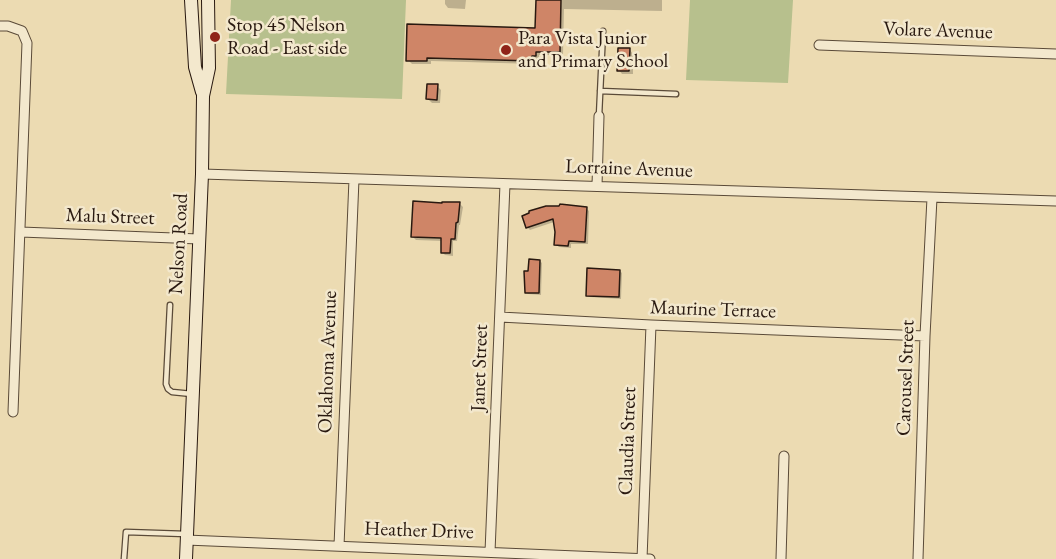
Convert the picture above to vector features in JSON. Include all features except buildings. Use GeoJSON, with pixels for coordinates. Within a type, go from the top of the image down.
{"type":"FeatureCollection","features":[{"type":"Feature","properties":{"kind":"main road","name":"Nelson Road"},"geometry":{"type":"LineString","coordinates":[[191,0],[195,67],[203,96]]}},
{"type":"Feature","properties":{"kind":"main road","name":"Nelson Road"},"geometry":{"type":"LineString","coordinates":[[186,559],[202,174],[203,96],[209,68],[208,0]]}},
{"type":"Feature","properties":{"kind":"street"},"geometry":{"type":"LineString","coordinates":[[0,26],[22,31],[27,43],[14,412]]}},
{"type":"Feature","properties":{"kind":"street","name":"Volare Avenue"},"geometry":{"type":"LineString","coordinates":[[819,45],[1056,54]]}},
{"type":"Feature","properties":{"kind":"street"},"geometry":{"type":"LineString","coordinates":[[597,186],[599,116]]}},
{"type":"Feature","properties":{"kind":"street","name":"Lorraine Avenue"},"geometry":{"type":"LineString","coordinates":[[202,174],[1056,201]]}},
{"type":"Feature","properties":{"kind":"street","name":"Oklahoma Avenue"},"geometry":{"type":"LineString","coordinates":[[339,546],[354,179]]}},
{"type":"Feature","properties":{"kind":"street","name":"Janet Street"},"geometry":{"type":"LineString","coordinates":[[490,552],[505,184]]}},
{"type":"Feature","properties":{"kind":"street","name":"Carousel Street"},"geometry":{"type":"LineString","coordinates":[[918,559],[932,198]]}},
{"type":"Feature","properties":{"kind":"street","name":"Malu Street"},"geometry":{"type":"LineString","coordinates":[[21,232],[199,239]]}},
{"type":"Feature","properties":{"kind":"street","name":"Maurine Terrace"},"geometry":{"type":"LineString","coordinates":[[500,317],[925,336]]}},
{"type":"Feature","properties":{"kind":"street","name":"Claudia Street"},"geometry":{"type":"LineString","coordinates":[[642,559],[651,325]]}},
{"type":"Feature","properties":{"kind":"street"},"geometry":{"type":"LineString","coordinates":[[781,559],[784,456]]}},
{"type":"Feature","properties":{"kind":"street","name":"Heather Drive"},"geometry":{"type":"LineString","coordinates":[[186,537],[581,558],[650,559]]}},
{"type":"Feature","properties":{"kind":"lane"},"geometry":{"type":"LineString","coordinates":[[599,116],[603,31]]}},
{"type":"Feature","properties":{"kind":"lane"},"geometry":{"type":"LineString","coordinates":[[600,91],[676,94]]}},
{"type":"Feature","properties":{"kind":"lane","name":"Nelson Road"},"geometry":{"type":"LineString","coordinates":[[170,305],[166,384],[172,392],[192,394]]}},
{"type":"Feature","properties":{"kind":"lane"},"geometry":{"type":"LineString","coordinates":[[124,559],[126,532],[186,537]]}},
{"type":"Feature","properties":{"kind":"green space"},"geometry":{"type":"Polygon","coordinates":[[[231,0],[406,0],[402,99],[226,94],[231,0]]]}},
{"type":"Feature","properties":{"kind":"green space"},"geometry":{"type":"Polygon","coordinates":[[[690,0],[793,0],[788,83],[686,80],[690,0]]]}},
{"type":"Feature","properties":{"kind":"place","name":"Stop 45 Nelson Road - East side"},"geometry":{"type":"Point","coordinates":[215,37]}},
{"type":"Feature","properties":{"kind":"place","name":"Para Vista Junior and Primary School"},"geometry":{"type":"Point","coordinates":[506,50]}}]}
